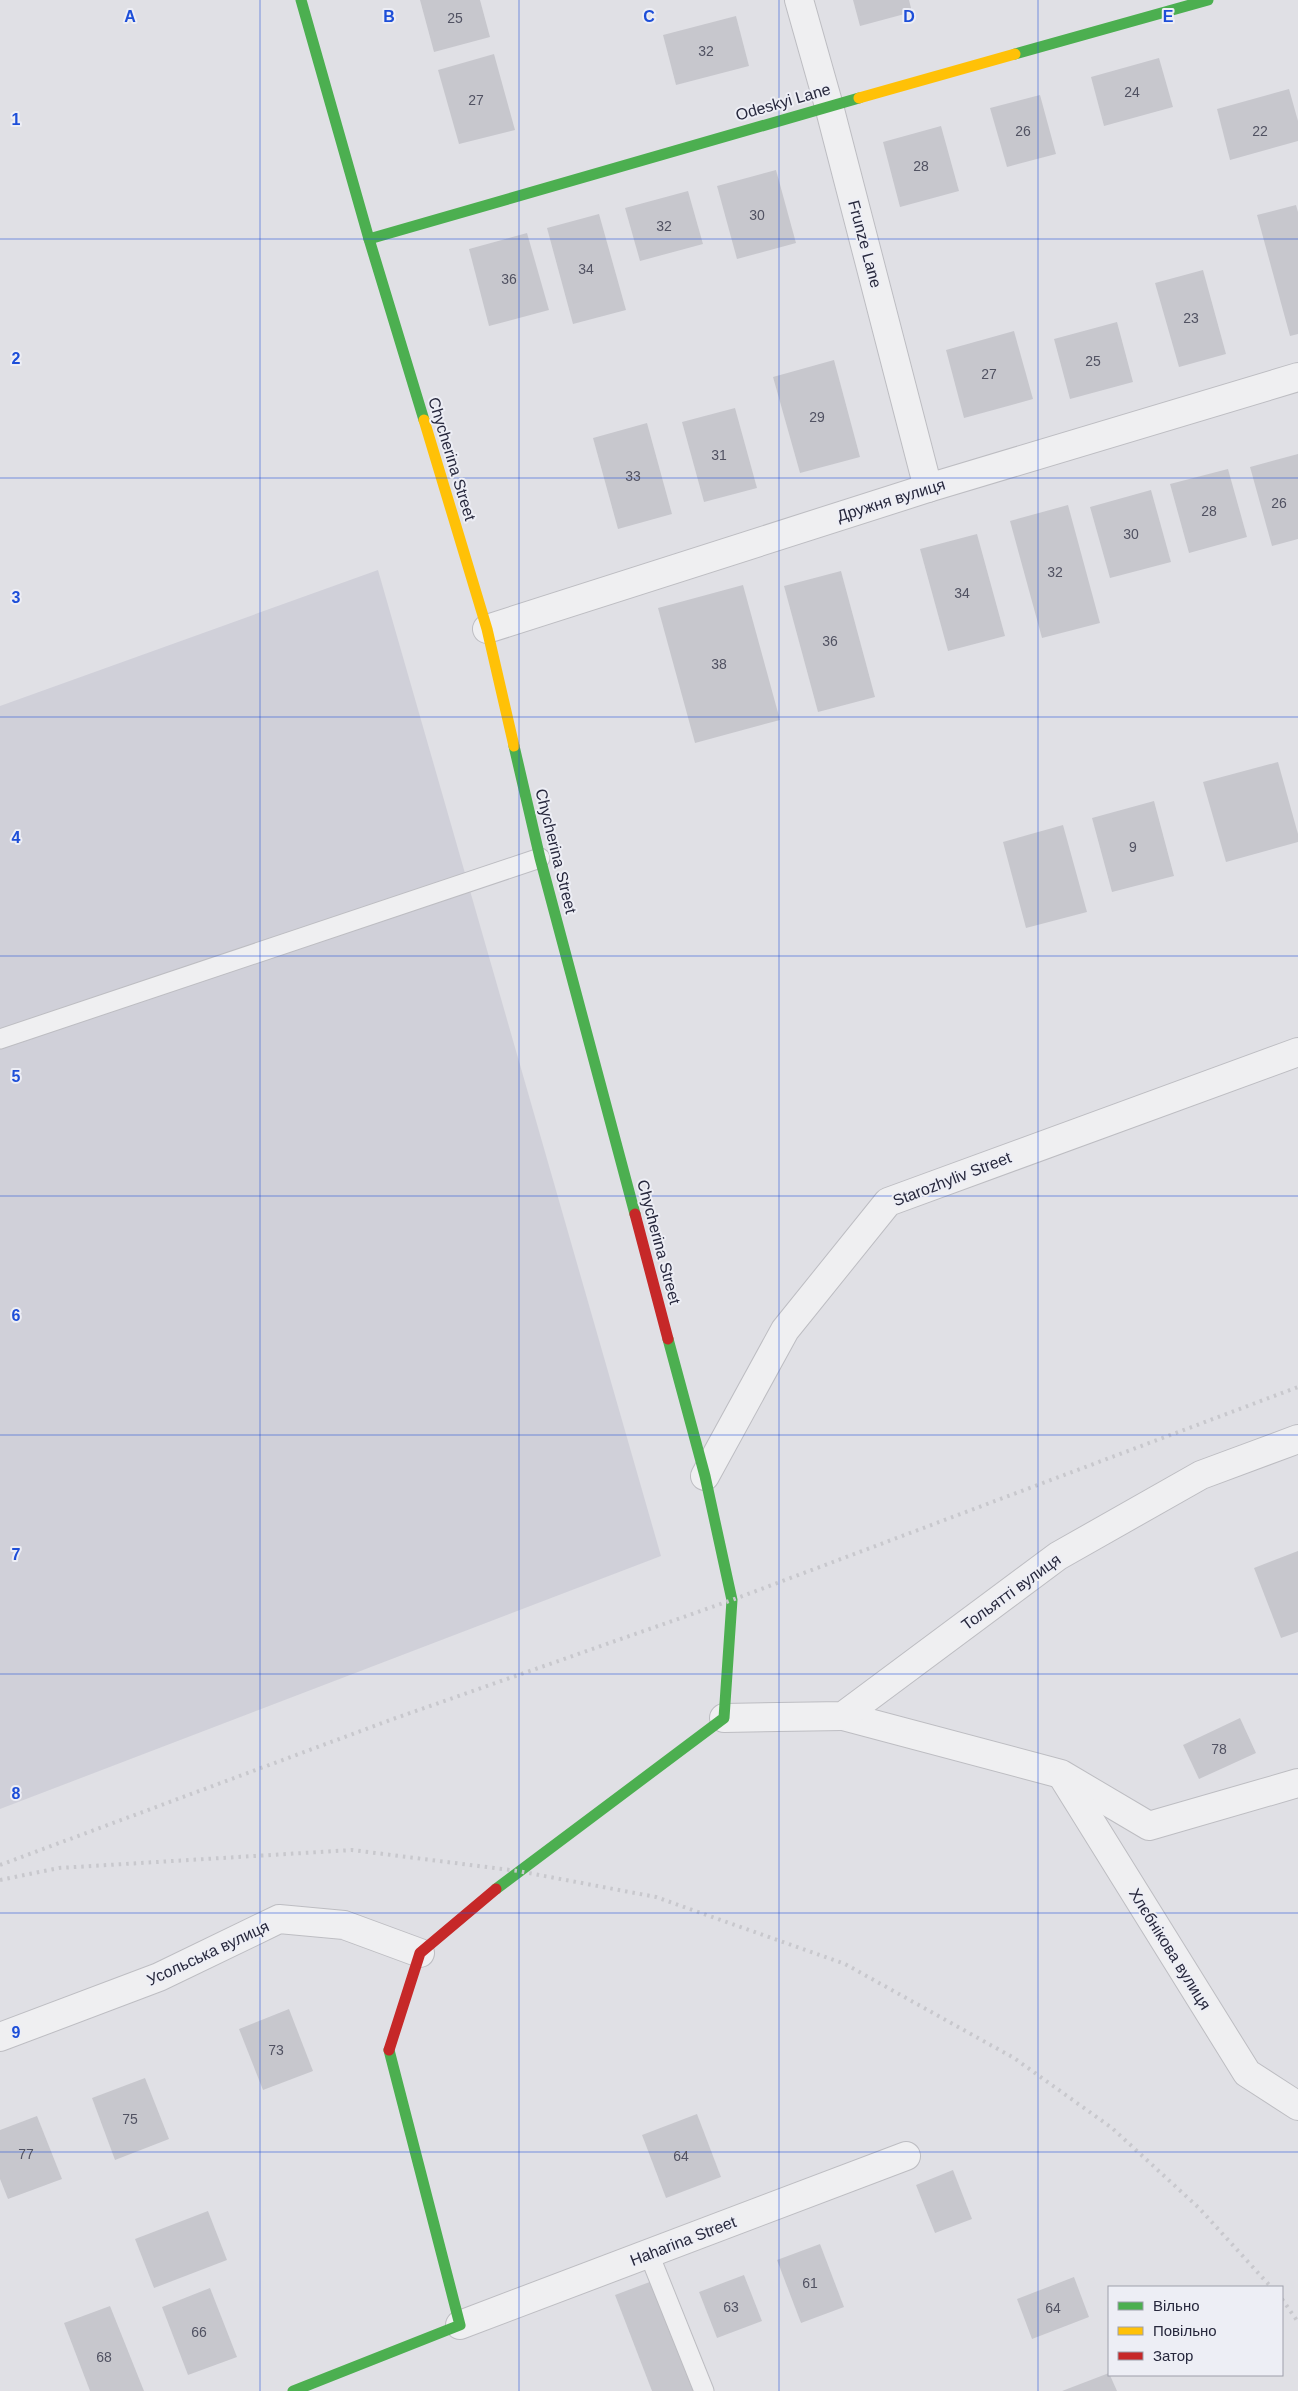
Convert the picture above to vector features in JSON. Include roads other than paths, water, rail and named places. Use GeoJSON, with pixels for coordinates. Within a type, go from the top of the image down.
{"type":"FeatureCollection","features":[{"type":"Feature","properties":{"kind":"main road","name":"Chycherina Street"},"geometry":{"type":"LineString","coordinates":[[301,0],[369,240],[487,629],[540,858],[705,1476],[732,1600],[724,1718]]}},
{"type":"Feature","properties":{"kind":"main road","name":"Odeskyi Lane"},"geometry":{"type":"LineString","coordinates":[[369,240],[1175,4],[1208,0]]}},
{"type":"Feature","properties":{"kind":"main road"},"geometry":{"type":"LineString","coordinates":[[293,2391],[460,2326],[389,2050],[420,1953],[518,1871],[724,1718]]}},
{"type":"Feature","properties":{"kind":"street","name":"Frunze Lane"},"geometry":{"type":"LineString","coordinates":[[798,0],[829,106],[928,488]]}},
{"type":"Feature","properties":{"kind":"street","name":"Дружня вулиця"},"geometry":{"type":"LineString","coordinates":[[487,629],[928,488],[1298,377]]}},
{"type":"Feature","properties":{"kind":"street","name":"Starozhyliv Street"},"geometry":{"type":"LineString","coordinates":[[705,1476],[785,1330],[888,1202],[1298,1052]]}},
{"type":"Feature","properties":{"kind":"street","name":"Тольятті вулиця"},"geometry":{"type":"LineString","coordinates":[[843,1716],[1058,1556],[1201,1475],[1298,1439]]}},
{"type":"Feature","properties":{"kind":"street"},"geometry":{"type":"LineString","coordinates":[[724,1718],[843,1716],[1061,1774],[1149,1826],[1298,1783]]}},
{"type":"Feature","properties":{"kind":"street","name":"Хлєбнікова вулиця"},"geometry":{"type":"LineString","coordinates":[[1061,1774],[1247,2072],[1298,2106]]}},
{"type":"Feature","properties":{"kind":"street","name":"Усольська вулиця"},"geometry":{"type":"LineString","coordinates":[[0,2037],[158,1977],[279,1920],[344,1925],[420,1953]]}},
{"type":"Feature","properties":{"kind":"street","name":"Haharina Street"},"geometry":{"type":"LineString","coordinates":[[460,2326],[906,2156]]}},
{"type":"Feature","properties":{"kind":"lane"},"geometry":{"type":"LineString","coordinates":[[0,1039],[540,858]]}},
{"type":"Feature","properties":{"kind":"lane"},"geometry":{"type":"LineString","coordinates":[[649,2254],[704,2391]]}},
{"type":"Feature","properties":{"kind":"railway"},"geometry":{"type":"LineString","coordinates":[[0,1865],[393,1719],[732,1600],[1298,1387]]}},
{"type":"Feature","properties":{"kind":"railway"},"geometry":{"type":"LineString","coordinates":[[0,1880],[59,1868],[352,1850],[518,1871],[656,1897],[845,1964],[1014,2058],[1112,2128],[1199,2208],[1270,2286]]}},
{"type":"Feature","properties":{"kind":"railway"},"geometry":{"type":"LineString","coordinates":[[1283,2300],[1298,2322]]}}]}
